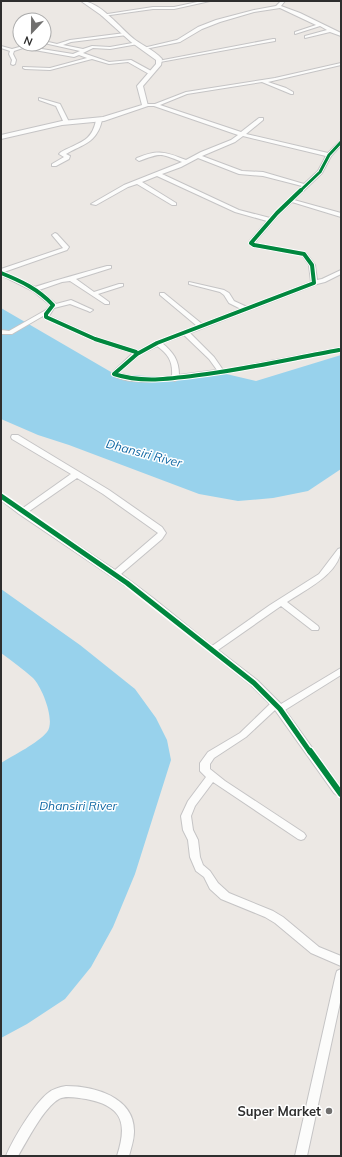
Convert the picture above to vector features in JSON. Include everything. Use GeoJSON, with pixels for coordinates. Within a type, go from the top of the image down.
{"type":"FeatureCollection","features":[{"type":"Feature","properties":{"kind":"street"},"geometry":{"type":"LineString","coordinates":[[84,1],[160,61]]}},
{"type":"Feature","properties":{"kind":"street"},"geometry":{"type":"LineString","coordinates":[[103,15],[153,8],[174,8],[208,1]]}},
{"type":"Feature","properties":{"kind":"street"},"geometry":{"type":"LineString","coordinates":[[280,7],[278,5],[283,1]]}},
{"type":"Feature","properties":{"kind":"street"},"geometry":{"type":"LineString","coordinates":[[145,48],[182,40],[200,28],[218,21],[254,11],[280,7],[341,35]]}},
{"type":"Feature","properties":{"kind":"street"},"geometry":{"type":"LineString","coordinates":[[297,33],[320,25]]}},
{"type":"Feature","properties":{"kind":"street"},"geometry":{"type":"LineString","coordinates":[[307,37],[331,30]]}},
{"type":"Feature","properties":{"kind":"street"},"geometry":{"type":"LineString","coordinates":[[58,45],[70,41],[125,34]]}},
{"type":"Feature","properties":{"kind":"street"},"geometry":{"type":"LineString","coordinates":[[145,105],[140,86],[160,61],[273,40]]}},
{"type":"Feature","properties":{"kind":"street"},"geometry":{"type":"LineString","coordinates":[[52,52],[71,55],[82,53],[92,48],[110,48],[136,43]]}},
{"type":"Feature","properties":{"kind":"street"},"geometry":{"type":"LineString","coordinates":[[52,44],[82,53],[92,58],[112,63],[129,60],[151,73]]}},
{"type":"Feature","properties":{"kind":"street"},"geometry":{"type":"LineString","coordinates":[[1,47],[12,50],[11,54],[14,60],[13,64]]}},
{"type":"Feature","properties":{"kind":"street"},"geometry":{"type":"LineString","coordinates":[[25,68],[50,68],[92,58]]}},
{"type":"Feature","properties":{"kind":"street"},"geometry":{"type":"LineString","coordinates":[[154,105],[186,93],[262,81],[341,64]]}},
{"type":"Feature","properties":{"kind":"street"},"geometry":{"type":"LineString","coordinates":[[262,81],[291,93]]}},
{"type":"Feature","properties":{"kind":"street"},"geometry":{"type":"LineString","coordinates":[[41,99],[58,105],[66,122]]}},
{"type":"Feature","properties":{"kind":"street"},"geometry":{"type":"LineString","coordinates":[[1,137],[66,122],[99,120],[143,107],[145,105],[154,105],[241,134],[329,155]]}},
{"type":"Feature","properties":{"kind":"street"},"geometry":{"type":"LineString","coordinates":[[94,204],[138,182],[233,141],[261,119]]}},
{"type":"Feature","properties":{"kind":"street"},"geometry":{"type":"LineString","coordinates":[[54,165],[67,158],[67,156],[62,154],[63,153],[94,136],[98,130],[99,120]]}},
{"type":"Feature","properties":{"kind":"street"},"geometry":{"type":"LineString","coordinates":[[315,282],[312,265],[304,254],[252,244],[252,241],[270,220],[320,172],[329,155],[341,142]]}},
{"type":"Feature","properties":{"kind":"street"},"geometry":{"type":"LineString","coordinates":[[139,159],[154,152],[159,152],[186,162]]}},
{"type":"Feature","properties":{"kind":"street"},"geometry":{"type":"LineString","coordinates":[[197,156],[241,173],[262,174],[306,186]]}},
{"type":"Feature","properties":{"kind":"street"},"geometry":{"type":"LineString","coordinates":[[157,174],[237,211],[270,220]]}},
{"type":"Feature","properties":{"kind":"street"},"geometry":{"type":"LineString","coordinates":[[138,182],[174,204]]}},
{"type":"Feature","properties":{"kind":"street"},"geometry":{"type":"LineString","coordinates":[[290,200],[341,215]]}},
{"type":"Feature","properties":{"kind":"street"},"geometry":{"type":"LineString","coordinates":[[1,272],[65,249],[66,248],[55,235]]}},
{"type":"Feature","properties":{"kind":"street"},"geometry":{"type":"LineString","coordinates":[[35,289],[110,267]]}},
{"type":"Feature","properties":{"kind":"street"},"geometry":{"type":"LineString","coordinates":[[1,272],[35,289],[50,302],[50,309],[46,317],[95,339],[134,351],[137,354]]}},
{"type":"Feature","properties":{"kind":"street"},"geometry":{"type":"LineString","coordinates":[[339,350],[221,372],[175,378],[134,379],[115,376],[117,371],[137,354],[157,343],[315,282],[323,281],[341,272]]}},
{"type":"Feature","properties":{"kind":"street"},"geometry":{"type":"LineString","coordinates":[[71,279],[108,303]]}},
{"type":"Feature","properties":{"kind":"street"},"geometry":{"type":"LineString","coordinates":[[191,283],[222,290],[227,294],[231,302],[248,308]]}},
{"type":"Feature","properties":{"kind":"street"},"geometry":{"type":"LineString","coordinates":[[93,294],[121,285]]}},
{"type":"Feature","properties":{"kind":"street"},"geometry":{"type":"LineString","coordinates":[[162,294],[201,326]]}},
{"type":"Feature","properties":{"kind":"street"},"geometry":{"type":"LineString","coordinates":[[1,332],[10,333],[50,309],[71,302],[90,310]]}},
{"type":"Feature","properties":{"kind":"street"},"geometry":{"type":"LineString","coordinates":[[185,332],[212,358],[221,372]]}},
{"type":"Feature","properties":{"kind":"street"},"geometry":{"type":"LineString","coordinates":[[157,343],[170,353],[174,360],[176,366],[175,378]]}},
{"type":"Feature","properties":{"kind":"street"},"geometry":{"type":"LineString","coordinates":[[15,437],[106,492],[159,529],[162,533],[116,574]]}},
{"type":"Feature","properties":{"kind":"street"},"geometry":{"type":"LineString","coordinates":[[22,512],[77,474]]}},
{"type":"Feature","properties":{"kind":"street"},"geometry":{"type":"LineString","coordinates":[[1,496],[22,512],[116,574],[253,681],[278,707],[341,794]]}},
{"type":"Feature","properties":{"kind":"street"},"geometry":{"type":"LineString","coordinates":[[212,650],[281,602],[322,576],[341,551]]}},
{"type":"Feature","properties":{"kind":"street"},"geometry":{"type":"LineString","coordinates":[[281,602],[315,628]]}},
{"type":"Feature","properties":{"kind":"street"},"geometry":{"type":"LineString","coordinates":[[300,836],[205,771],[204,763],[211,756],[243,735],[278,707],[341,671]]}},
{"type":"Feature","properties":{"kind":"street"},"geometry":{"type":"LineString","coordinates":[[212,776],[191,804],[186,816],[188,830],[194,840],[195,857],[199,868],[207,874],[214,886],[225,896],[269,914],[279,920],[315,950],[341,961]]}},
{"type":"Feature","properties":{"kind":"street"},"geometry":{"type":"LineString","coordinates":[[301,1156],[341,974]]}},
{"type":"Feature","properties":{"kind":"street"},"geometry":{"type":"LineString","coordinates":[[12,1156],[44,1104],[55,1094],[69,1091],[96,1095],[120,1107],[129,1131],[127,1145],[123,1156]]}},
{"type":"Feature","properties":{"kind":"water","name":"Dhansiri River"},"geometry":{"type":"Polygon","coordinates":[[[1,308],[111,372],[130,375],[162,377],[222,373],[256,381],[341,355],[341,469],[308,491],[273,498],[238,501],[199,494],[69,445],[38,435],[1,419],[1,308]]]}},
{"type":"Feature","properties":{"kind":"water","name":"Dhansiri River"},"geometry":{"type":"Polygon","coordinates":[[[1,589],[80,645],[135,689],[156,718],[167,740],[171,760],[135,874],[113,927],[91,967],[65,999],[27,1024],[1,1038],[1,763],[32,745],[43,736],[47,732],[50,720],[47,704],[37,682],[1,653],[1,589]]]}},
{"type":"Feature","properties":{"kind":"cycle path"},"geometry":{"type":"LineString","coordinates":[[137,354],[157,343],[314,283],[312,265],[304,254],[254,245],[251,243],[277,213],[320,172],[329,155],[341,142]]}},
{"type":"Feature","properties":{"kind":"cycle path"},"geometry":{"type":"LineString","coordinates":[[1,273],[29,286],[48,299],[53,305],[46,314],[46,317],[95,339],[136,352],[137,354],[119,368],[114,374],[129,379],[154,380],[186,377],[258,366],[339,350]]}},
{"type":"Feature","properties":{"kind":"cycle path"},"geometry":{"type":"LineString","coordinates":[[1,496],[127,583],[254,683],[280,709],[341,794]]}},
{"type":"Feature","properties":{"kind":"place","name":"Super Market"},"geometry":{"type":"Point","coordinates":[329,1111]}}]}
